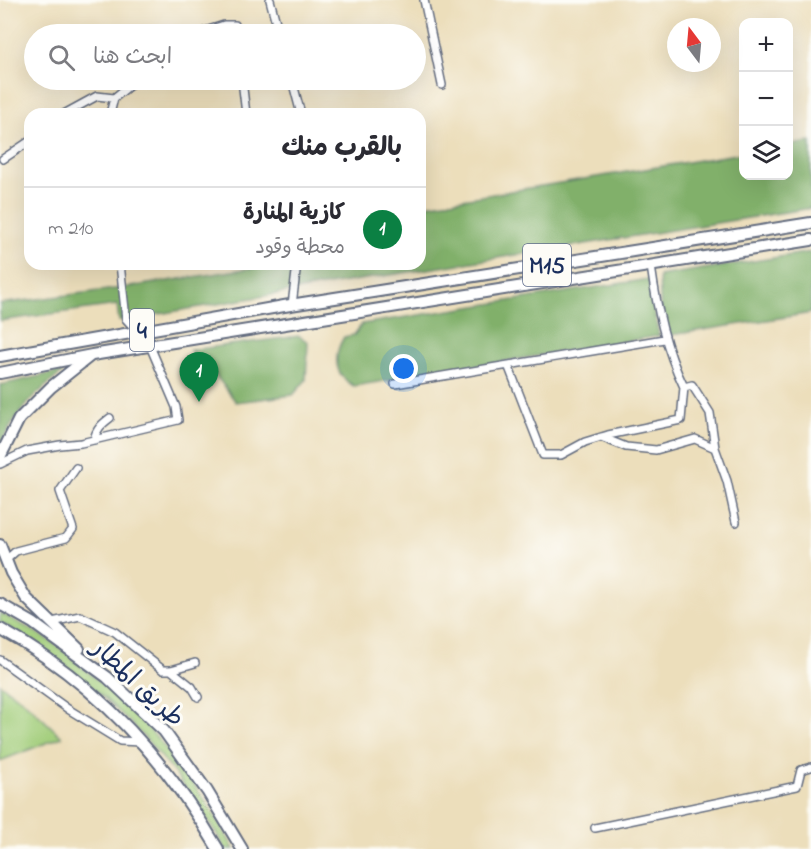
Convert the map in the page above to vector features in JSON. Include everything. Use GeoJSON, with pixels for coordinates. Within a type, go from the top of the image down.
{"type":"FeatureCollection","features":[{"type":"Feature","properties":{"kind":"highway","name":"M15"},"geometry":{"type":"LineString","coordinates":[[288,306],[811,223]]}},
{"type":"Feature","properties":{"kind":"highway","name":"M15"},"geometry":{"type":"LineString","coordinates":[[92,355],[811,240]]}},
{"type":"Feature","properties":{"kind":"highway","name":"4"},"geometry":{"type":"LineString","coordinates":[[0,356],[288,306]]}},
{"type":"Feature","properties":{"kind":"highway"},"geometry":{"type":"LineString","coordinates":[[0,350],[20,351],[114,335]]}},
{"type":"Feature","properties":{"kind":"highway"},"geometry":{"type":"LineString","coordinates":[[0,374],[92,355]]}},
{"type":"Feature","properties":{"kind":"highway"},"geometry":{"type":"LineString","coordinates":[[0,457],[19,419],[51,387],[92,355]]}},
{"type":"Feature","properties":{"kind":"highway"},"geometry":{"type":"LineString","coordinates":[[0,545],[27,598],[107,676]]}},
{"type":"Feature","properties":{"kind":"highway","name":"طريق المطار"},"geometry":{"type":"LineString","coordinates":[[0,604],[33,623],[107,676],[164,731],[207,791],[242,849]]}},
{"type":"Feature","properties":{"kind":"highway","name":"طريق المطار"},"geometry":{"type":"LineString","coordinates":[[0,629],[100,699],[141,742],[196,812],[218,849]]}},
{"type":"Feature","properties":{"kind":"street"},"geometry":{"type":"LineString","coordinates":[[270,0],[276,24]]}},
{"type":"Feature","properties":{"kind":"street"},"geometry":{"type":"LineString","coordinates":[[424,0],[442,85]]}},
{"type":"Feature","properties":{"kind":"street"},"geometry":{"type":"LineString","coordinates":[[112,108],[114,98],[124,90]]}},
{"type":"Feature","properties":{"kind":"street"},"geometry":{"type":"LineString","coordinates":[[243,90],[245,108]]}},
{"type":"Feature","properties":{"kind":"street"},"geometry":{"type":"LineString","coordinates":[[295,90],[299,108]]}},
{"type":"Feature","properties":{"kind":"street"},"geometry":{"type":"LineString","coordinates":[[75,108],[97,96],[114,98]]}},
{"type":"Feature","properties":{"kind":"street"},"geometry":{"type":"LineString","coordinates":[[3,159],[24,145]]}},
{"type":"Feature","properties":{"kind":"street"},"geometry":{"type":"LineString","coordinates":[[508,365],[543,455],[561,455],[585,442],[601,437],[681,420],[684,387],[664,339],[656,307],[651,266]]}},
{"type":"Feature","properties":{"kind":"street"},"geometry":{"type":"LineString","coordinates":[[121,270],[126,319],[137,331]]}},
{"type":"Feature","properties":{"kind":"street"},"geometry":{"type":"LineString","coordinates":[[288,306],[296,270]]}},
{"type":"Feature","properties":{"kind":"street"},"geometry":{"type":"LineString","coordinates":[[395,384],[664,339]]}},
{"type":"Feature","properties":{"kind":"street"},"geometry":{"type":"LineString","coordinates":[[0,464],[27,451],[94,440],[178,420],[176,407],[150,346]]}},
{"type":"Feature","properties":{"kind":"street"},"geometry":{"type":"LineString","coordinates":[[684,387],[692,385],[710,413],[715,448],[727,481],[736,522]]}},
{"type":"Feature","properties":{"kind":"street"},"geometry":{"type":"LineString","coordinates":[[94,440],[101,425],[110,418]]}},
{"type":"Feature","properties":{"kind":"street"},"geometry":{"type":"LineString","coordinates":[[601,437],[626,447],[656,450],[695,439],[715,448]]}},
{"type":"Feature","properties":{"kind":"street"},"geometry":{"type":"LineString","coordinates":[[6,560],[16,551],[66,538],[73,529],[60,491],[76,468]]}},
{"type":"Feature","properties":{"kind":"street"},"geometry":{"type":"LineString","coordinates":[[52,622],[80,616],[115,632],[163,670],[195,663]]}},
{"type":"Feature","properties":{"kind":"street"},"geometry":{"type":"LineString","coordinates":[[0,660],[68,709],[120,741],[141,742]]}},
{"type":"Feature","properties":{"kind":"street"},"geometry":{"type":"LineString","coordinates":[[171,670],[192,687],[198,697]]}},
{"type":"Feature","properties":{"kind":"street"},"geometry":{"type":"LineString","coordinates":[[595,828],[797,786],[801,770],[811,767]]}},
{"type":"Feature","properties":{"kind":"green space"},"geometry":{"type":"Polygon","coordinates":[[[811,142],[811,208],[426,269],[426,205],[739,154],[739,180],[793,180],[793,144],[811,142]]]}},
{"type":"Feature","properties":{"kind":"green space"},"geometry":{"type":"Polygon","coordinates":[[[811,252],[811,313],[665,336],[661,318],[659,276],[811,252]]]}},
{"type":"Feature","properties":{"kind":"green space"},"geometry":{"type":"Polygon","coordinates":[[[238,270],[421,270],[119,321],[117,305],[0,321],[0,304],[238,270]]]}},
{"type":"Feature","properties":{"kind":"green space"},"geometry":{"type":"Polygon","coordinates":[[[648,279],[659,336],[354,386],[342,376],[337,364],[338,351],[344,337],[354,335],[362,324],[648,279]]]}},
{"type":"Feature","properties":{"kind":"green space"},"geometry":{"type":"Polygon","coordinates":[[[299,336],[308,342],[306,380],[293,395],[236,402],[214,373],[190,350],[299,336]]]}},
{"type":"Feature","properties":{"kind":"green space"},"geometry":{"type":"Polygon","coordinates":[[[66,370],[46,386],[20,413],[0,446],[0,385],[66,370]]]}},
{"type":"Feature","properties":{"kind":"green space"},"geometry":{"type":"Polygon","coordinates":[[[0,613],[52,642],[129,708],[186,773],[234,849],[225,849],[213,827],[178,777],[134,726],[110,703],[57,660],[0,622],[0,613]]]}},
{"type":"Feature","properties":{"kind":"green space"},"geometry":{"type":"Polygon","coordinates":[[[0,684],[27,704],[62,737],[0,761],[0,684]]]}},
{"type":"Feature","properties":{"kind":"place","name":"كازية المنارة"},"geometry":{"type":"Point","coordinates":[199,402]}}]}
